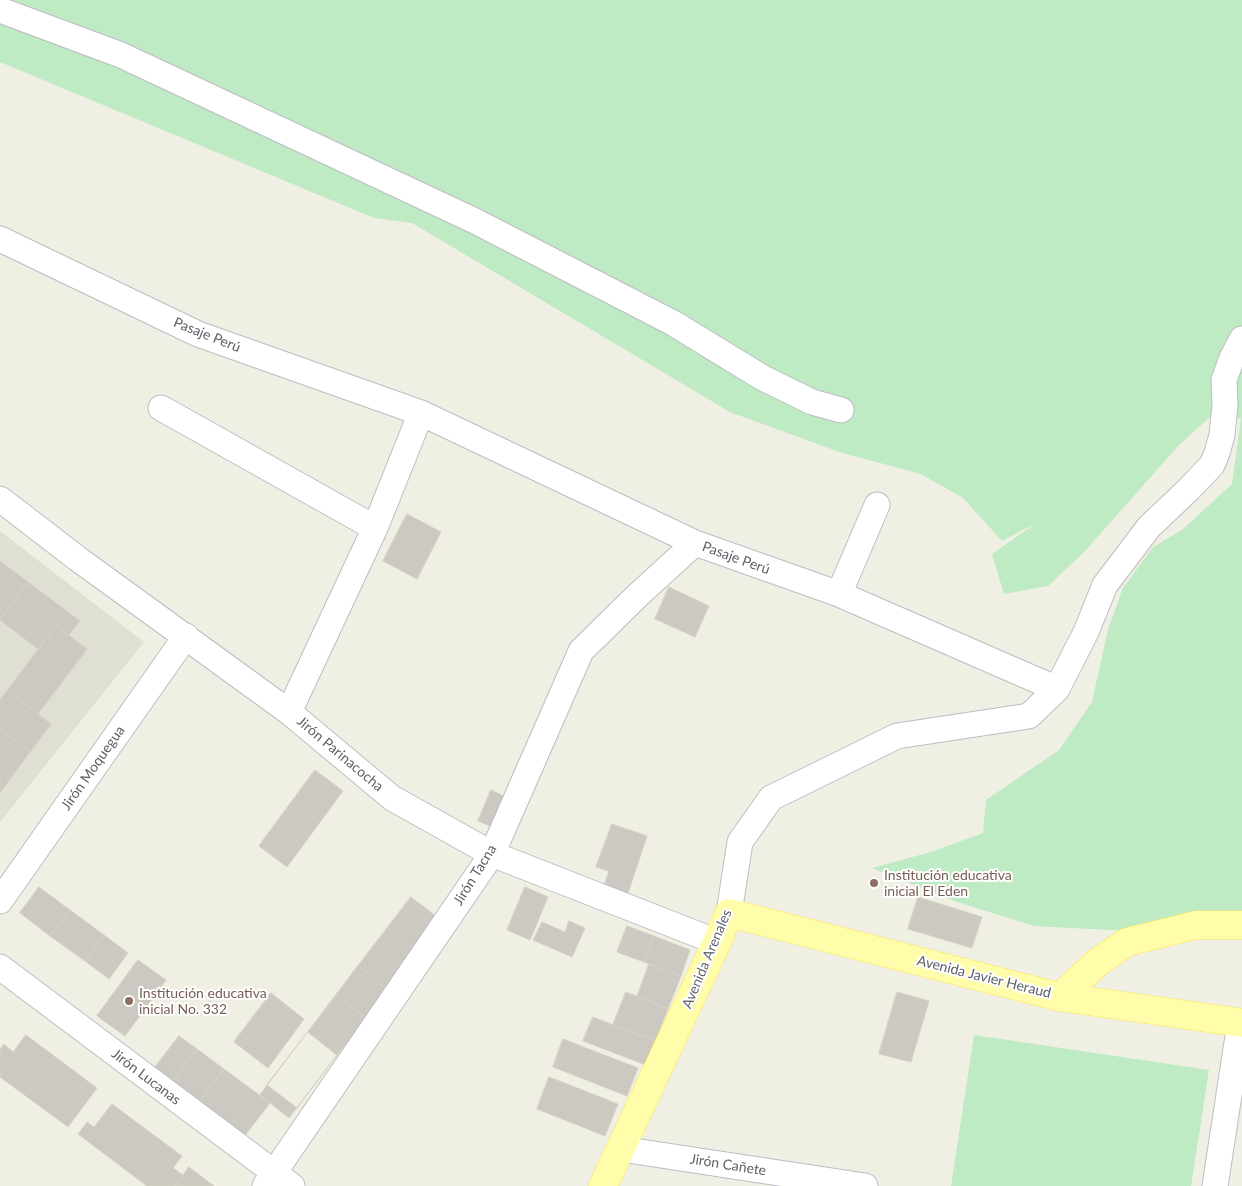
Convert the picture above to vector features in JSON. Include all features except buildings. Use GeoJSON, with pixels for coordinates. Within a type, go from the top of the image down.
{"type":"FeatureCollection","features":[{"type":"Feature","properties":{"kind":"main road","name":"Avenida Arenales"},"geometry":{"type":"LineString","coordinates":[[603,1186],[717,942],[729,912]]}},
{"type":"Feature","properties":{"kind":"main road","name":"Avenida Javier Heraud"},"geometry":{"type":"LineString","coordinates":[[729,912],[1060,996],[1241,1023]]}},
{"type":"Feature","properties":{"kind":"main road"},"geometry":{"type":"LineString","coordinates":[[1060,996],[1098,962],[1127,942],[1196,926],[1242,925]]}},
{"type":"Feature","properties":{"kind":"street"},"geometry":{"type":"LineString","coordinates":[[0,10],[121,55],[466,217],[673,323],[763,378],[812,402],[841,410]]}},
{"type":"Feature","properties":{"kind":"street","name":"Pasaje Perú"},"geometry":{"type":"LineString","coordinates":[[0,239],[198,334],[421,413],[695,543],[838,594],[1057,689]]}},
{"type":"Feature","properties":{"kind":"street","name":"Avenida Arenales"},"geometry":{"type":"LineString","coordinates":[[729,912],[740,842],[771,798],[897,736],[1029,716],[1057,689],[1086,632],[1105,585],[1149,527],[1212,465],[1222,435],[1225,405],[1224,380],[1232,358],[1242,339]]}},
{"type":"Feature","properties":{"kind":"street"},"geometry":{"type":"LineString","coordinates":[[161,408],[375,528]]}},
{"type":"Feature","properties":{"kind":"street"},"geometry":{"type":"LineString","coordinates":[[289,712],[375,528],[421,413]]}},
{"type":"Feature","properties":{"kind":"street","name":"Jirón Parinacocha"},"geometry":{"type":"LineString","coordinates":[[0,499],[78,559],[289,712],[392,798],[492,854],[717,942]]}},
{"type":"Feature","properties":{"kind":"street"},"geometry":{"type":"LineString","coordinates":[[838,594],[877,505]]}},
{"type":"Feature","properties":{"kind":"street","name":"Jirón Tacna"},"geometry":{"type":"LineString","coordinates":[[277,1182],[492,854],[581,652],[638,595],[695,543]]}},
{"type":"Feature","properties":{"kind":"street","name":"Jirón Moquegua"},"geometry":{"type":"LineString","coordinates":[[0,900],[186,636]]}},
{"type":"Feature","properties":{"kind":"street","name":"Jirón Lucanas"},"geometry":{"type":"LineString","coordinates":[[0,967],[277,1182]]}},
{"type":"Feature","properties":{"kind":"street"},"geometry":{"type":"LineString","coordinates":[[1215,1186],[1241,1023]]}},
{"type":"Feature","properties":{"kind":"street","name":"Jirón Cañete"},"geometry":{"type":"LineString","coordinates":[[621,1149],[865,1186]]}},
{"type":"Feature","properties":{"kind":"shaded area"},"geometry":{"type":"Polygon","coordinates":[[[0,531],[144,642],[0,822],[0,531]]]}},
{"type":"Feature","properties":{"kind":"green space"},"geometry":{"type":"Polygon","coordinates":[[[0,0],[1242,0],[1242,928],[1147,932],[1034,926],[957,902],[872,868],[931,852],[983,833],[986,800],[1059,750],[1092,702],[1108,629],[1123,588],[1153,547],[1182,530],[1232,484],[1241,419],[1220,408],[1180,444],[1085,551],[1048,586],[1004,594],[992,554],[1036,523],[1002,541],[963,498],[921,474],[839,452],[730,412],[412,223],[374,218],[0,62],[0,0]]]}},
{"type":"Feature","properties":{"kind":"green space"},"geometry":{"type":"Polygon","coordinates":[[[974,1035],[1209,1070],[1191,1186],[951,1186],[974,1035]]]}},
{"type":"Feature","properties":{"kind":"place","name":"Institución educativa inicial El Eden"},"geometry":{"type":"Point","coordinates":[874,883]}},
{"type":"Feature","properties":{"kind":"place","name":"Institución educativa inicial No. 332"},"geometry":{"type":"Point","coordinates":[129,1001]}}]}
